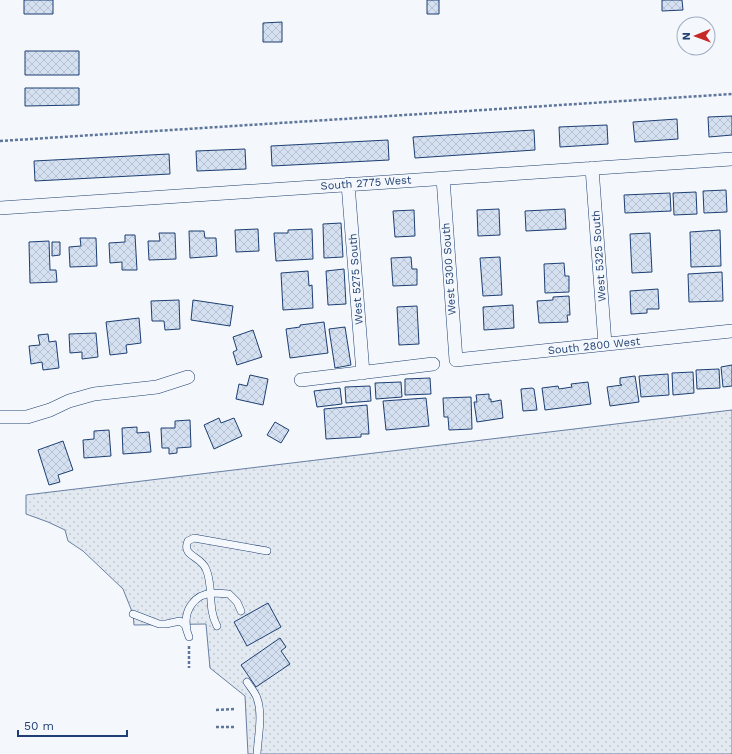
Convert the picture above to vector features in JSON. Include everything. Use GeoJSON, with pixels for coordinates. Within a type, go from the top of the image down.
{"type":"FeatureCollection","features":[{"type":"Feature","properties":{"kind":"street","name":"South 2775 West"},"geometry":{"type":"LineString","coordinates":[[0,208],[732,159]]}},
{"type":"Feature","properties":{"kind":"street","name":"West 5325 South"},"geometry":{"type":"LineString","coordinates":[[592,168],[605,344]]}},
{"type":"Feature","properties":{"kind":"street","name":"West 5300 South"},"geometry":{"type":"LineString","coordinates":[[443,178],[456,360]]}},
{"type":"Feature","properties":{"kind":"street","name":"West 5275 South"},"geometry":{"type":"LineString","coordinates":[[348,184],[363,373]]}},
{"type":"Feature","properties":{"kind":"street","name":"South 2800 West"},"geometry":{"type":"LineString","coordinates":[[456,360],[732,331]]}},
{"type":"Feature","properties":{"kind":"street"},"geometry":{"type":"LineString","coordinates":[[301,380],[433,364]]}},
{"type":"Feature","properties":{"kind":"street"},"geometry":{"type":"LineString","coordinates":[[0,417],[27,417],[50,410],[69,401],[94,394],[157,387],[188,377]]}},
{"type":"Feature","properties":{"kind":"lane"},"geometry":{"type":"LineString","coordinates":[[217,626],[212,612],[209,579],[206,567],[188,551],[186,547],[188,541],[194,538],[267,551]]}},
{"type":"Feature","properties":{"kind":"lane"},"geometry":{"type":"LineString","coordinates":[[189,637],[186,619],[189,607],[200,597],[210,594],[229,594],[237,602],[241,611]]}},
{"type":"Feature","properties":{"kind":"lane"},"geometry":{"type":"LineString","coordinates":[[133,614],[163,625],[180,621],[183,622],[187,629]]}},
{"type":"Feature","properties":{"kind":"lane"},"geometry":{"type":"LineString","coordinates":[[247,682],[257,698],[259,709],[257,754]]}},
{"type":"Feature","properties":{"kind":"path"},"geometry":{"type":"LineString","coordinates":[[0,141],[732,94]]}},
{"type":"Feature","properties":{"kind":"path"},"geometry":{"type":"LineString","coordinates":[[189,637],[189,668]]}},
{"type":"Feature","properties":{"kind":"path"},"geometry":{"type":"LineString","coordinates":[[216,710],[234,709]]}},
{"type":"Feature","properties":{"kind":"path"},"geometry":{"type":"LineString","coordinates":[[216,727],[234,727]]}},
{"type":"Feature","properties":{"kind":"shaded area"},"geometry":{"type":"Polygon","coordinates":[[[732,410],[732,754],[248,754],[245,696],[210,668],[206,624],[134,625],[133,614],[123,589],[83,551],[68,541],[65,530],[26,514],[26,495],[732,410]]]}},
{"type":"Feature","properties":{"kind":"building"},"geometry":{"type":"Polygon","coordinates":[[[24,0],[53,0],[53,14],[24,14],[24,0]]]}},
{"type":"Feature","properties":{"kind":"building"},"geometry":{"type":"Polygon","coordinates":[[[427,0],[439,0],[439,14],[427,14],[427,0]]]}},
{"type":"Feature","properties":{"kind":"building"},"geometry":{"type":"Polygon","coordinates":[[[662,0],[682,0],[683,10],[662,11],[662,0]]]}},
{"type":"Feature","properties":{"kind":"building"},"geometry":{"type":"Polygon","coordinates":[[[282,22],[282,42],[263,42],[263,23],[282,22]]]}},
{"type":"Feature","properties":{"kind":"building"},"geometry":{"type":"Polygon","coordinates":[[[25,51],[79,51],[79,75],[25,75],[25,51]]]}},
{"type":"Feature","properties":{"kind":"building"},"geometry":{"type":"Polygon","coordinates":[[[25,88],[79,88],[79,105],[25,106],[25,88]]]}},
{"type":"Feature","properties":{"kind":"building"},"geometry":{"type":"Polygon","coordinates":[[[732,116],[732,135],[709,137],[708,117],[732,116]]]}},
{"type":"Feature","properties":{"kind":"building"},"geometry":{"type":"Polygon","coordinates":[[[677,119],[678,139],[635,142],[633,122],[677,119]]]}},
{"type":"Feature","properties":{"kind":"building"},"geometry":{"type":"Polygon","coordinates":[[[607,125],[608,144],[560,147],[559,127],[607,125]]]}},
{"type":"Feature","properties":{"kind":"building"},"geometry":{"type":"Polygon","coordinates":[[[534,130],[535,150],[415,158],[413,137],[534,130]]]}},
{"type":"Feature","properties":{"kind":"building"},"geometry":{"type":"Polygon","coordinates":[[[388,140],[389,160],[272,166],[271,146],[388,140]]]}},
{"type":"Feature","properties":{"kind":"building"},"geometry":{"type":"Polygon","coordinates":[[[245,149],[246,169],[197,171],[196,151],[245,149]]]}},
{"type":"Feature","properties":{"kind":"building"},"geometry":{"type":"Polygon","coordinates":[[[169,154],[170,174],[35,181],[34,161],[169,154]]]}},
{"type":"Feature","properties":{"kind":"building"},"geometry":{"type":"Polygon","coordinates":[[[726,190],[727,212],[704,213],[703,191],[726,190]]]}},
{"type":"Feature","properties":{"kind":"building"},"geometry":{"type":"Polygon","coordinates":[[[696,192],[697,214],[674,215],[673,193],[696,192]]]}},
{"type":"Feature","properties":{"kind":"building"},"geometry":{"type":"Polygon","coordinates":[[[670,193],[671,211],[625,213],[624,195],[670,193]]]}},
{"type":"Feature","properties":{"kind":"building"},"geometry":{"type":"Polygon","coordinates":[[[499,209],[500,235],[478,236],[477,210],[499,209]]]}},
{"type":"Feature","properties":{"kind":"building"},"geometry":{"type":"Polygon","coordinates":[[[565,209],[566,229],[526,231],[525,211],[565,209]]]}},
{"type":"Feature","properties":{"kind":"building"},"geometry":{"type":"Polygon","coordinates":[[[414,210],[415,236],[395,237],[393,211],[414,210]]]}},
{"type":"Feature","properties":{"kind":"building"},"geometry":{"type":"Polygon","coordinates":[[[341,223],[343,257],[324,258],[323,224],[341,223]]]}},
{"type":"Feature","properties":{"kind":"building"},"geometry":{"type":"Polygon","coordinates":[[[258,229],[259,251],[236,252],[235,230],[258,229]]]}},
{"type":"Feature","properties":{"kind":"building"},"geometry":{"type":"Polygon","coordinates":[[[312,229],[313,259],[276,261],[274,233],[288,233],[288,230],[312,229]]]}},
{"type":"Feature","properties":{"kind":"building"},"geometry":{"type":"Polygon","coordinates":[[[720,230],[721,266],[691,267],[690,232],[720,230]]]}},
{"type":"Feature","properties":{"kind":"building"},"geometry":{"type":"Polygon","coordinates":[[[189,231],[204,231],[205,238],[216,238],[217,256],[190,258],[189,231]]]}},
{"type":"Feature","properties":{"kind":"building"},"geometry":{"type":"Polygon","coordinates":[[[159,233],[175,233],[176,259],[149,260],[148,241],[160,241],[159,233]]]}},
{"type":"Feature","properties":{"kind":"building"},"geometry":{"type":"Polygon","coordinates":[[[650,233],[652,272],[632,273],[630,234],[650,233]]]}},
{"type":"Feature","properties":{"kind":"building"},"geometry":{"type":"Polygon","coordinates":[[[125,235],[135,235],[137,270],[122,270],[122,262],[110,263],[109,243],[125,242],[125,235]]]}},
{"type":"Feature","properties":{"kind":"building"},"geometry":{"type":"Polygon","coordinates":[[[80,238],[96,238],[97,266],[70,267],[69,247],[81,246],[80,238]]]}},
{"type":"Feature","properties":{"kind":"building"},"geometry":{"type":"Polygon","coordinates":[[[49,241],[50,270],[56,270],[57,282],[30,283],[29,242],[49,241]]]}},
{"type":"Feature","properties":{"kind":"building"},"geometry":{"type":"Polygon","coordinates":[[[52,242],[60,242],[60,255],[52,256],[52,242]]]}},
{"type":"Feature","properties":{"kind":"building"},"geometry":{"type":"Polygon","coordinates":[[[411,257],[412,269],[417,269],[417,285],[393,286],[391,258],[411,257]]]}},
{"type":"Feature","properties":{"kind":"building"},"geometry":{"type":"Polygon","coordinates":[[[500,257],[502,295],[483,296],[480,258],[500,257]]]}},
{"type":"Feature","properties":{"kind":"building"},"geometry":{"type":"Polygon","coordinates":[[[564,263],[565,276],[569,276],[569,292],[545,293],[544,264],[564,263]]]}},
{"type":"Feature","properties":{"kind":"building"},"geometry":{"type":"Polygon","coordinates":[[[344,269],[346,304],[328,305],[326,271],[344,269]]]}},
{"type":"Feature","properties":{"kind":"building"},"geometry":{"type":"Polygon","coordinates":[[[308,271],[309,286],[312,285],[313,308],[283,310],[281,273],[308,271]]]}},
{"type":"Feature","properties":{"kind":"building"},"geometry":{"type":"Polygon","coordinates":[[[722,272],[723,301],[689,302],[688,274],[722,272]]]}},
{"type":"Feature","properties":{"kind":"building"},"geometry":{"type":"Polygon","coordinates":[[[658,289],[659,309],[647,309],[647,313],[631,314],[630,291],[658,289]]]}},
{"type":"Feature","properties":{"kind":"building"},"geometry":{"type":"Polygon","coordinates":[[[569,296],[570,315],[567,315],[568,322],[539,323],[537,301],[553,300],[553,297],[569,296]]]}},
{"type":"Feature","properties":{"kind":"building"},"geometry":{"type":"Polygon","coordinates":[[[179,300],[180,329],[165,330],[164,321],[152,321],[151,301],[179,300]]]}},
{"type":"Feature","properties":{"kind":"building"},"geometry":{"type":"Polygon","coordinates":[[[193,300],[233,306],[230,326],[191,320],[193,300]]]}},
{"type":"Feature","properties":{"kind":"building"},"geometry":{"type":"Polygon","coordinates":[[[513,305],[514,328],[484,330],[483,307],[513,305]]]}},
{"type":"Feature","properties":{"kind":"building"},"geometry":{"type":"Polygon","coordinates":[[[417,306],[419,344],[399,345],[397,307],[417,306]]]}},
{"type":"Feature","properties":{"kind":"building"},"geometry":{"type":"Polygon","coordinates":[[[139,318],[141,343],[126,345],[127,353],[110,355],[106,322],[139,318]]]}},
{"type":"Feature","properties":{"kind":"building"},"geometry":{"type":"Polygon","coordinates":[[[324,322],[328,353],[290,358],[286,329],[300,327],[300,325],[324,322]]]}},
{"type":"Feature","properties":{"kind":"building"},"geometry":{"type":"Polygon","coordinates":[[[345,327],[351,365],[335,368],[329,329],[345,327]]]}},
{"type":"Feature","properties":{"kind":"building"},"geometry":{"type":"Polygon","coordinates":[[[253,330],[262,357],[237,365],[233,352],[237,350],[233,337],[253,330]]]}},
{"type":"Feature","properties":{"kind":"building"},"geometry":{"type":"Polygon","coordinates":[[[96,333],[98,357],[82,359],[82,352],[70,353],[69,334],[96,333]]]}},
{"type":"Feature","properties":{"kind":"building"},"geometry":{"type":"Polygon","coordinates":[[[48,334],[49,342],[56,341],[59,368],[43,370],[42,362],[31,364],[29,346],[40,345],[38,335],[48,334]]]}},
{"type":"Feature","properties":{"kind":"building"},"geometry":{"type":"Polygon","coordinates":[[[732,365],[732,386],[723,387],[721,367],[732,365]]]}},
{"type":"Feature","properties":{"kind":"building"},"geometry":{"type":"Polygon","coordinates":[[[719,369],[720,388],[697,389],[696,370],[719,369]]]}},
{"type":"Feature","properties":{"kind":"building"},"geometry":{"type":"Polygon","coordinates":[[[693,372],[694,393],[673,395],[672,373],[693,372]]]}},
{"type":"Feature","properties":{"kind":"building"},"geometry":{"type":"Polygon","coordinates":[[[668,374],[669,395],[641,397],[639,376],[668,374]]]}},
{"type":"Feature","properties":{"kind":"building"},"geometry":{"type":"Polygon","coordinates":[[[250,375],[268,379],[263,405],[236,399],[239,384],[247,386],[250,375]]]}},
{"type":"Feature","properties":{"kind":"building"},"geometry":{"type":"Polygon","coordinates":[[[635,376],[639,402],[610,406],[607,387],[622,385],[620,384],[620,378],[635,376]]]}},
{"type":"Feature","properties":{"kind":"building"},"geometry":{"type":"Polygon","coordinates":[[[430,378],[431,394],[405,395],[405,379],[430,378]]]}},
{"type":"Feature","properties":{"kind":"building"},"geometry":{"type":"Polygon","coordinates":[[[401,382],[402,397],[376,399],[375,383],[401,382]]]}},
{"type":"Feature","properties":{"kind":"building"},"geometry":{"type":"Polygon","coordinates":[[[588,382],[591,404],[545,410],[542,388],[558,386],[559,389],[572,387],[571,384],[588,382]]]}},
{"type":"Feature","properties":{"kind":"building"},"geometry":{"type":"Polygon","coordinates":[[[370,386],[371,401],[346,403],[345,387],[370,386]]]}},
{"type":"Feature","properties":{"kind":"building"},"geometry":{"type":"Polygon","coordinates":[[[340,388],[342,404],[317,407],[314,391],[340,388]]]}},
{"type":"Feature","properties":{"kind":"building"},"geometry":{"type":"Polygon","coordinates":[[[521,389],[534,389],[537,410],[523,411],[521,389]]]}},
{"type":"Feature","properties":{"kind":"building"},"geometry":{"type":"Polygon","coordinates":[[[489,394],[489,399],[491,399],[491,402],[501,400],[503,418],[477,422],[474,402],[477,402],[476,395],[489,394]]]}},
{"type":"Feature","properties":{"kind":"building"},"geometry":{"type":"Polygon","coordinates":[[[471,397],[472,429],[449,430],[448,417],[444,417],[443,398],[471,397]]]}},
{"type":"Feature","properties":{"kind":"building"},"geometry":{"type":"Polygon","coordinates":[[[426,398],[429,426],[386,430],[383,401],[426,398]]]}},
{"type":"Feature","properties":{"kind":"building"},"geometry":{"type":"Polygon","coordinates":[[[367,405],[369,434],[361,434],[361,437],[326,439],[324,409],[367,405]]]}},
{"type":"Feature","properties":{"kind":"building"},"geometry":{"type":"Polygon","coordinates":[[[219,418],[221,423],[234,418],[242,436],[214,449],[204,425],[219,418]]]}},
{"type":"Feature","properties":{"kind":"building"},"geometry":{"type":"Polygon","coordinates":[[[190,420],[191,447],[177,448],[177,453],[169,454],[169,448],[162,448],[161,428],[175,428],[175,421],[190,420]]]}},
{"type":"Feature","properties":{"kind":"building"},"geometry":{"type":"Polygon","coordinates":[[[275,422],[289,430],[281,443],[267,435],[275,422]]]}},
{"type":"Feature","properties":{"kind":"building"},"geometry":{"type":"Polygon","coordinates":[[[137,427],[137,433],[149,432],[151,452],[123,454],[122,428],[137,427]]]}},
{"type":"Feature","properties":{"kind":"building"},"geometry":{"type":"Polygon","coordinates":[[[109,430],[111,456],[84,458],[83,440],[94,439],[94,431],[109,430]]]}},
{"type":"Feature","properties":{"kind":"building"},"geometry":{"type":"Polygon","coordinates":[[[63,441],[73,470],[58,475],[60,482],[49,485],[38,450],[63,441]]]}},
{"type":"Feature","properties":{"kind":"building"},"geometry":{"type":"Polygon","coordinates":[[[268,603],[281,627],[247,646],[234,622],[268,603]]]}},
{"type":"Feature","properties":{"kind":"building"},"geometry":{"type":"Polygon","coordinates":[[[280,638],[286,647],[281,651],[290,664],[256,687],[241,665],[280,638]]]}}]}
